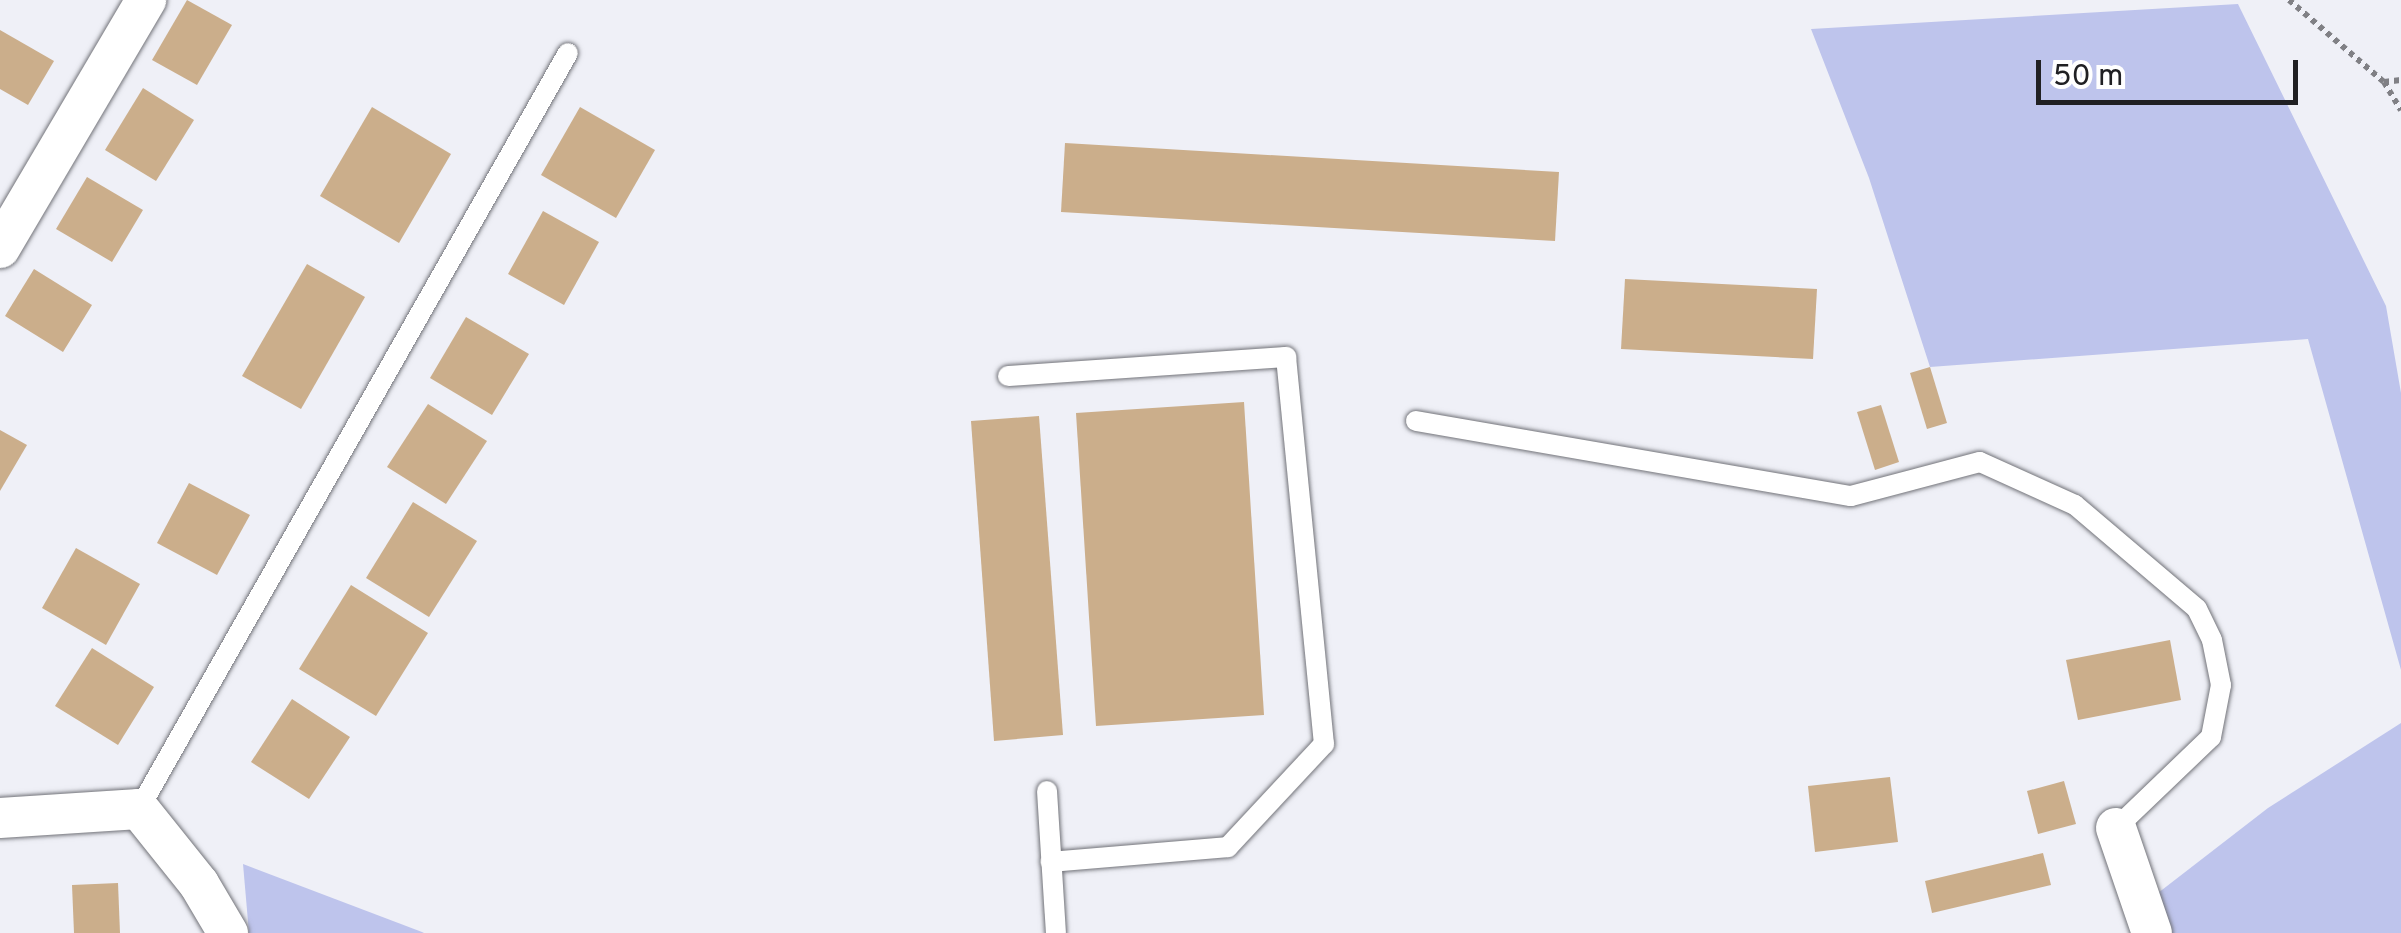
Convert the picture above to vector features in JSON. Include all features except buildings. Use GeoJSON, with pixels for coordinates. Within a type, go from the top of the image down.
{"type":"FeatureCollection","features":[{"type":"Feature","properties":{"kind":"street"},"geometry":{"type":"LineString","coordinates":[[0,248],[146,0]]}},
{"type":"Feature","properties":{"kind":"street"},"geometry":{"type":"LineString","coordinates":[[0,818],[139,809],[228,933]]}},
{"type":"Feature","properties":{"kind":"street"},"geometry":{"type":"LineString","coordinates":[[2116,828],[2152,933]]}},
{"type":"Feature","properties":{"kind":"lane"},"geometry":{"type":"LineString","coordinates":[[139,809],[568,52]]}},
{"type":"Feature","properties":{"kind":"lane"},"geometry":{"type":"LineString","coordinates":[[1008,376],[1286,356],[1324,744],[1228,847],[1051,862]]}},
{"type":"Feature","properties":{"kind":"lane"},"geometry":{"type":"LineString","coordinates":[[1416,421],[1852,496],[1980,462],[2075,505],[2196,609],[2212,640],[2221,685],[2211,737],[2116,828]]}},
{"type":"Feature","properties":{"kind":"lane"},"geometry":{"type":"LineString","coordinates":[[1047,791],[1056,933]]}},
{"type":"Feature","properties":{"kind":"path"},"geometry":{"type":"LineString","coordinates":[[2289,0],[2384,82],[2401,110]]}},
{"type":"Feature","properties":{"kind":"path"},"geometry":{"type":"LineString","coordinates":[[2384,82],[2401,80]]}},
{"type":"Feature","properties":{"kind":"shaded area"},"geometry":{"type":"Polygon","coordinates":[[[2238,4],[2386,306],[2401,393],[2401,670],[2308,339],[1930,367],[1869,178],[1811,29],[2238,4]]]}},
{"type":"Feature","properties":{"kind":"shaded area"},"geometry":{"type":"Polygon","coordinates":[[[2401,723],[2401,933],[2172,933],[2158,893],[2268,808],[2401,723]]]}},
{"type":"Feature","properties":{"kind":"shaded area"},"geometry":{"type":"Polygon","coordinates":[[[243,864],[422,932],[424,933],[249,933],[243,864]]]}}]}
